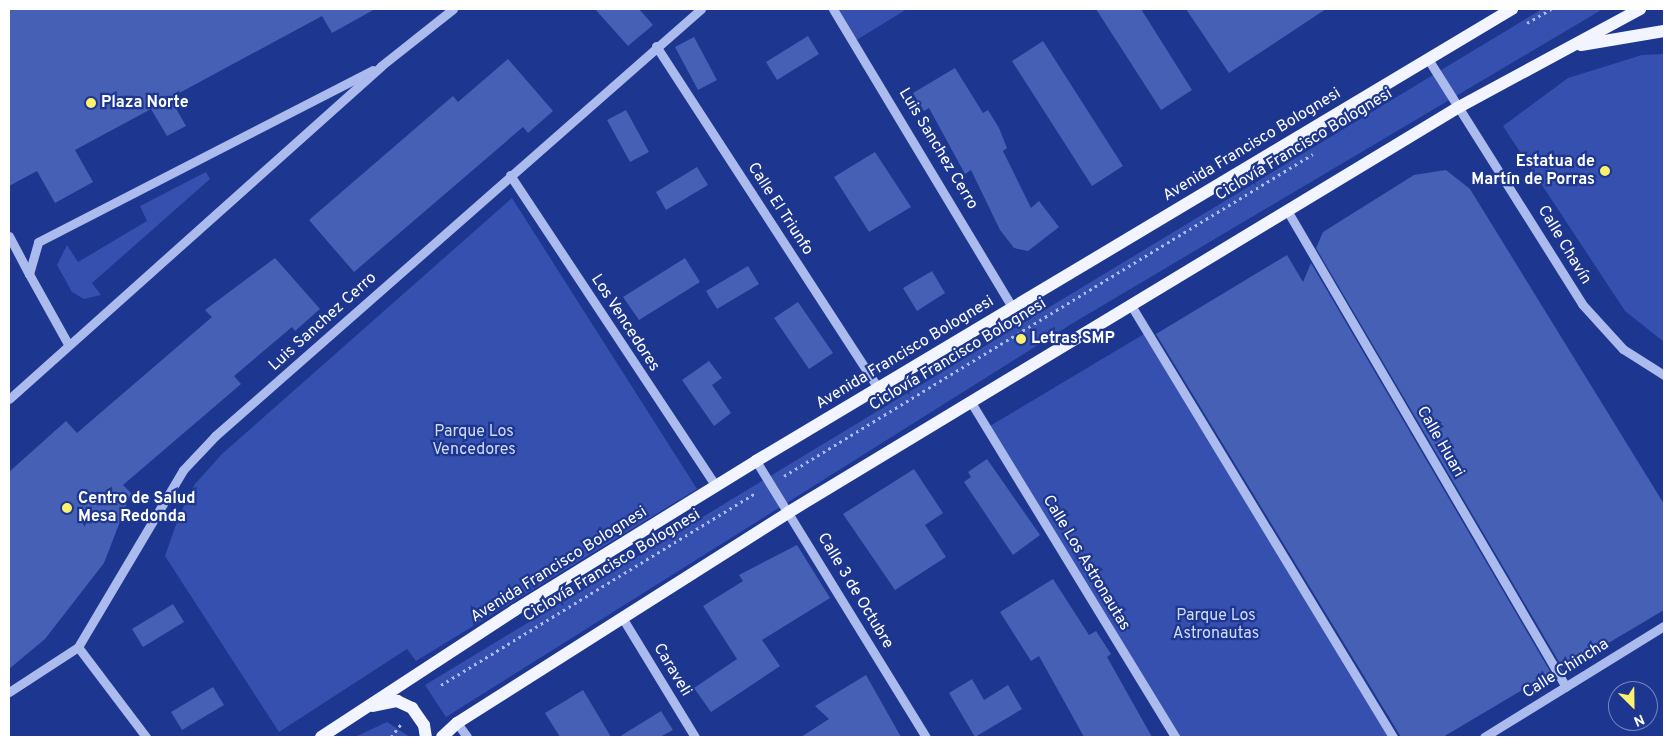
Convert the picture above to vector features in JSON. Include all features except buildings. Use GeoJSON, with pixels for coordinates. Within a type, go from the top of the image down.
{"type":"FeatureCollection","features":[{"type":"Feature","properties":{"kind":"main road","name":"Avenida Francisco Bolognesi"},"geometry":{"type":"LineString","coordinates":[[321,737],[756,461],[1512,9]]}},
{"type":"Feature","properties":{"kind":"main road"},"geometry":{"type":"LineString","coordinates":[[442,737],[457,723],[789,512],[972,404],[1459,107],[1640,9]]}},
{"type":"Feature","properties":{"kind":"main road"},"geometry":{"type":"LineString","coordinates":[[1568,47],[1664,31]]}},
{"type":"Feature","properties":{"kind":"main road"},"geometry":{"type":"LineString","coordinates":[[365,708],[397,701],[412,708],[424,724],[426,737]]}},
{"type":"Feature","properties":{"kind":"street"},"geometry":{"type":"LineString","coordinates":[[9,399],[68,344],[381,66],[453,9]]}},
{"type":"Feature","properties":{"kind":"street","name":"Luis Sanchez Cerro"},"geometry":{"type":"LineString","coordinates":[[9,692],[78,647],[133,549],[192,459],[510,175],[656,46],[701,9]]}},
{"type":"Feature","properties":{"kind":"street","name":"Luis Sanchez Cerro"},"geometry":{"type":"LineString","coordinates":[[833,9],[1013,308]]}},
{"type":"Feature","properties":{"kind":"street","name":"Calle El Triunfo"},"geometry":{"type":"LineString","coordinates":[[656,46],[878,388]]}},
{"type":"Feature","properties":{"kind":"street","name":"Calle Chavín"},"geometry":{"type":"LineString","coordinates":[[1428,59],[1582,304],[1623,349],[1664,375]]}},
{"type":"Feature","properties":{"kind":"street"},"geometry":{"type":"LineString","coordinates":[[29,274],[34,249],[52,232],[381,66]]}},
{"type":"Feature","properties":{"kind":"street","name":"Los Vencedores"},"geometry":{"type":"LineString","coordinates":[[510,175],[716,486]]}},
{"type":"Feature","properties":{"kind":"street","name":"Calle Huari"},"geometry":{"type":"LineString","coordinates":[[1288,212],[1566,687]]}},
{"type":"Feature","properties":{"kind":"street"},"geometry":{"type":"LineString","coordinates":[[9,236],[68,344]]}},
{"type":"Feature","properties":{"kind":"street"},"geometry":{"type":"LineString","coordinates":[[1132,307],[1393,737]]}},
{"type":"Feature","properties":{"kind":"street","name":"Calle Los Astronautas"},"geometry":{"type":"LineString","coordinates":[[972,404],[1175,737]]}},
{"type":"Feature","properties":{"kind":"street","name":"Calle 3 de Octubre"},"geometry":{"type":"LineString","coordinates":[[756,461],[926,737]]}},
{"type":"Feature","properties":{"kind":"street","name":"Caraveli"},"geometry":{"type":"LineString","coordinates":[[623,619],[695,737]]}},
{"type":"Feature","properties":{"kind":"street","name":"Calle Chincha"},"geometry":{"type":"LineString","coordinates":[[1484,737],[1664,626]]}},
{"type":"Feature","properties":{"kind":"street"},"geometry":{"type":"LineString","coordinates":[[78,647],[146,737]]}},
{"type":"Feature","properties":{"kind":"street"},"geometry":{"type":"LineString","coordinates":[[457,723],[467,737]]}},
{"type":"Feature","properties":{"kind":"path"},"geometry":{"type":"LineString","coordinates":[[1519,28],[1551,9]]}},
{"type":"Feature","properties":{"kind":"path","name":"Ciclovía Francisco Bolognesi"},"geometry":{"type":"LineString","coordinates":[[391,737],[423,696],[1321,149]]}},
{"type":"Feature","properties":{"kind":"green space"},"geometry":{"type":"Polygon","coordinates":[[[833,9],[907,9],[855,41],[833,9]]]}},
{"type":"Feature","properties":{"kind":"green space"},"geometry":{"type":"Polygon","coordinates":[[[1542,9],[1603,9],[1073,323],[446,717],[425,685],[1542,9]]]}},
{"type":"Feature","properties":{"kind":"green space"},"geometry":{"type":"Polygon","coordinates":[[[1664,54],[1664,342],[1625,311],[1503,126],[1568,78],[1642,55],[1664,54]]]}},
{"type":"Feature","properties":{"kind":"green space"},"geometry":{"type":"Polygon","coordinates":[[[206,172],[210,179],[92,283],[101,295],[84,299],[72,292],[57,265],[67,245],[78,262],[147,221],[140,206],[206,172]]]}},
{"type":"Feature","properties":{"kind":"green space","name":"Parque Los Vencedores"},"geometry":{"type":"Polygon","coordinates":[[[512,198],[697,489],[416,661],[407,649],[279,732],[165,556],[179,516],[195,484],[222,454],[512,198]]]}},
{"type":"Feature","properties":{"kind":"green space","name":"Parque Los Astronautas"},"geometry":{"type":"Polygon","coordinates":[[[1144,334],[1390,737],[1179,737],[990,426],[1144,334]]]}},
{"type":"Feature","properties":{"kind":"green space"},"geometry":{"type":"Polygon","coordinates":[[[387,722],[410,737],[355,737],[387,722]]]}},
{"type":"Feature","properties":{"kind":"place","name":"Plaza Norte"},"geometry":{"type":"Point","coordinates":[91,103]}},
{"type":"Feature","properties":{"kind":"place","name":"Estatua de Martín de Porras"},"geometry":{"type":"Point","coordinates":[1605,171]}},
{"type":"Feature","properties":{"kind":"place","name":"Letras SMP"},"geometry":{"type":"Point","coordinates":[1021,339]}},
{"type":"Feature","properties":{"kind":"place","name":"Centro de Salud Mesa Redonda"},"geometry":{"type":"Point","coordinates":[67,508]}}]}
